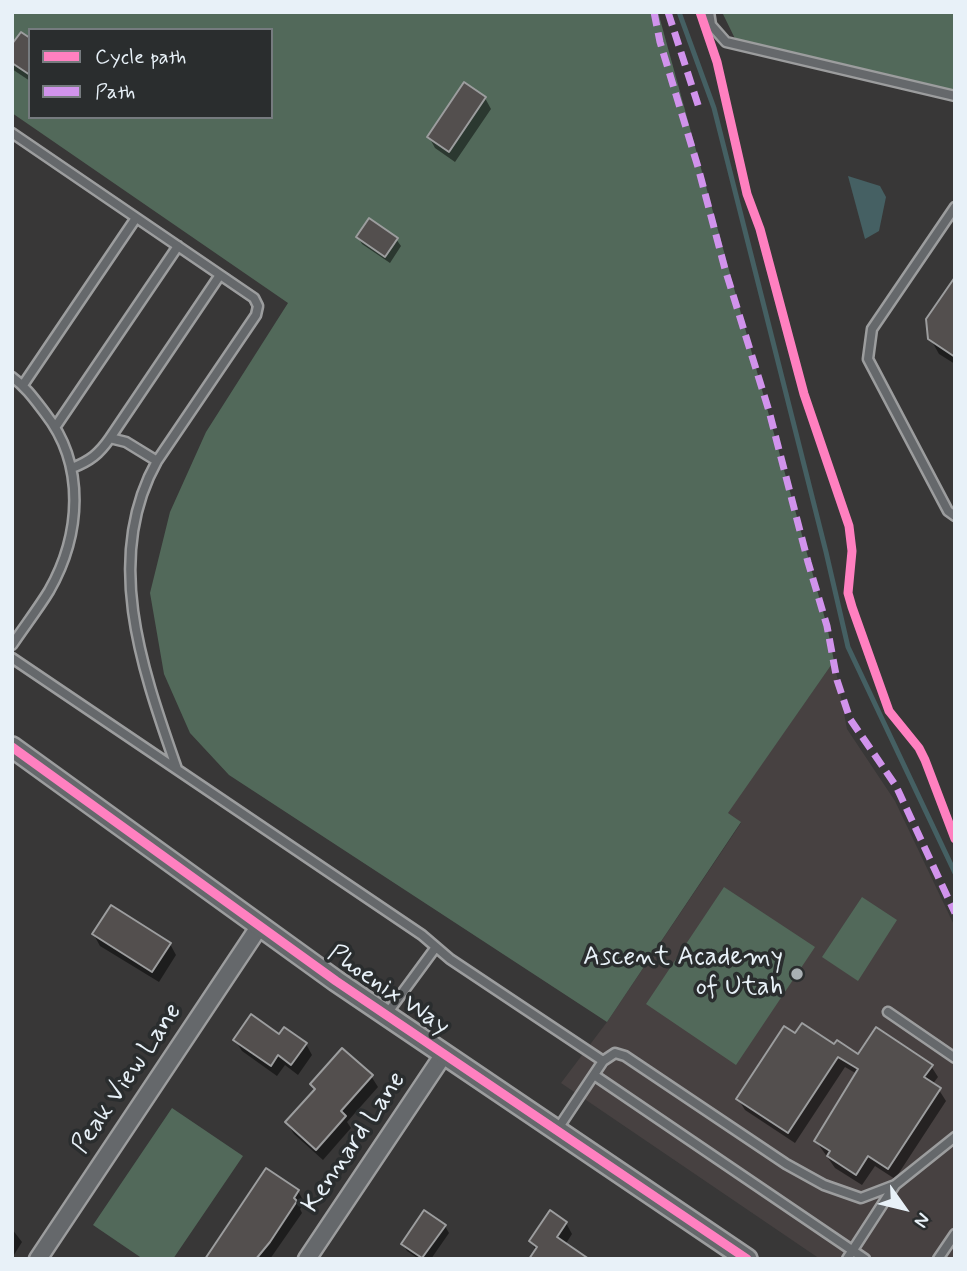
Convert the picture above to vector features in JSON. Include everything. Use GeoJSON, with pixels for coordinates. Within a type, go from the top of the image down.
{"type":"FeatureCollection","features":[{"type":"Feature","properties":{"kind":"street","name":"Phoenix Way"},"geometry":{"type":"LineString","coordinates":[[12,747],[386,1015],[747,1259]]}},
{"type":"Feature","properties":{"kind":"street","name":"Peak View Lane"},"geometry":{"type":"LineString","coordinates":[[38,1259],[259,926]]}},
{"type":"Feature","properties":{"kind":"street","name":"Kennard Lane"},"geometry":{"type":"LineString","coordinates":[[307,1259],[444,1054]]}},
{"type":"Feature","properties":{"kind":"lane"},"geometry":{"type":"LineString","coordinates":[[709,12],[711,25],[726,42],[955,96]]}},
{"type":"Feature","properties":{"kind":"lane"},"geometry":{"type":"LineString","coordinates":[[12,134],[254,298],[258,306],[256,315],[150,474],[137,516],[130,581],[132,612],[142,663],[177,769]]}},
{"type":"Feature","properties":{"kind":"lane"},"geometry":{"type":"LineString","coordinates":[[955,206],[872,329],[868,359],[948,511],[955,516]]}},
{"type":"Feature","properties":{"kind":"lane"},"geometry":{"type":"LineString","coordinates":[[23,384],[136,218]]}},
{"type":"Feature","properties":{"kind":"lane"},"geometry":{"type":"LineString","coordinates":[[55,426],[178,246]]}},
{"type":"Feature","properties":{"kind":"lane"},"geometry":{"type":"LineString","coordinates":[[72,468],[90,461],[100,453],[220,275]]}},
{"type":"Feature","properties":{"kind":"lane"},"geometry":{"type":"LineString","coordinates":[[12,377],[23,384],[55,426],[65,444],[76,495],[75,519],[69,544],[48,592],[12,645]]}},
{"type":"Feature","properties":{"kind":"lane"},"geometry":{"type":"LineString","coordinates":[[110,438],[126,442],[158,461]]}},
{"type":"Feature","properties":{"kind":"lane"},"geometry":{"type":"LineString","coordinates":[[12,658],[422,935],[450,959],[603,1061]]}},
{"type":"Feature","properties":{"kind":"lane"},"geometry":{"type":"LineString","coordinates":[[386,1015],[436,947]]}},
{"type":"Feature","properties":{"kind":"lane"},"geometry":{"type":"LineString","coordinates":[[888,1012],[955,1058]]}},
{"type":"Feature","properties":{"kind":"lane"},"geometry":{"type":"LineString","coordinates":[[557,1130],[603,1061],[615,1053],[625,1056],[786,1164],[824,1185],[860,1198],[895,1185],[954,1140]]}},
{"type":"Feature","properties":{"kind":"lane"},"geometry":{"type":"LineString","coordinates":[[594,1074],[850,1255],[865,1259]]}},
{"type":"Feature","properties":{"kind":"lane"},"geometry":{"type":"LineString","coordinates":[[850,1255],[895,1185]]}},
{"type":"Feature","properties":{"kind":"lane"},"geometry":{"type":"LineString","coordinates":[[938,1259],[955,1234]]}},
{"type":"Feature","properties":{"kind":"shaded area","name":"Ascent Academy of Utah"},"geometry":{"type":"Polygon","coordinates":[[[834,661],[847,729],[895,801],[955,927],[955,1259],[820,1259],[561,1083],[607,1022],[741,823],[727,813],[834,661]]]}},
{"type":"Feature","properties":{"kind":"green space"},"geometry":{"type":"Polygon","coordinates":[[[12,12],[658,12],[827,626],[834,661],[728,813],[741,822],[607,1022],[229,775],[190,733],[164,674],[150,593],[170,512],[206,432],[288,303],[12,113],[12,12]]]}},
{"type":"Feature","properties":{"kind":"green space"},"geometry":{"type":"Polygon","coordinates":[[[722,12],[955,12],[955,97],[741,51],[722,12]]]}},
{"type":"Feature","properties":{"kind":"green space"},"geometry":{"type":"Polygon","coordinates":[[[724,887],[815,947],[736,1065],[646,1004],[724,887]]]}},
{"type":"Feature","properties":{"kind":"green space"},"geometry":{"type":"Polygon","coordinates":[[[862,897],[897,920],[858,981],[822,957],[862,897]]]}},
{"type":"Feature","properties":{"kind":"green space"},"geometry":{"type":"Polygon","coordinates":[[[172,1108],[243,1156],[173,1259],[143,1259],[93,1225],[172,1108]]]}},
{"type":"Feature","properties":{"kind":"water"},"geometry":{"type":"Polygon","coordinates":[[[848,176],[880,186],[886,197],[879,231],[865,239],[848,176]]]}},
{"type":"Feature","properties":{"kind":"building"},"geometry":{"type":"Polygon","coordinates":[[[21,32],[28,37],[28,74],[12,63],[12,44],[21,32]]]}},
{"type":"Feature","properties":{"kind":"building"},"geometry":{"type":"Polygon","coordinates":[[[464,82],[486,97],[449,152],[427,137],[464,82]]]}},
{"type":"Feature","properties":{"kind":"building"},"geometry":{"type":"Polygon","coordinates":[[[369,218],[398,238],[385,257],[356,237],[369,218]]]}},
{"type":"Feature","properties":{"kind":"building"},"geometry":{"type":"Polygon","coordinates":[[[955,277],[955,357],[928,339],[926,319],[955,277]]]}},
{"type":"Feature","properties":{"kind":"building"},"geometry":{"type":"Polygon","coordinates":[[[111,905],[171,943],[152,972],[92,934],[111,905]]]}},
{"type":"Feature","properties":{"kind":"building"},"geometry":{"type":"Polygon","coordinates":[[[251,1014],[279,1034],[284,1027],[307,1043],[291,1065],[278,1055],[271,1066],[233,1040],[251,1014]]]}},
{"type":"Feature","properties":{"kind":"building","name":"Ascent Academy of Utah"},"geometry":{"type":"Polygon","coordinates":[[[802,1023],[834,1044],[837,1040],[858,1054],[876,1027],[933,1065],[924,1077],[941,1088],[888,1169],[868,1156],[856,1175],[827,1156],[830,1151],[814,1141],[858,1069],[838,1057],[788,1133],[736,1099],[784,1026],[795,1033],[802,1023]]]}},
{"type":"Feature","properties":{"kind":"building"},"geometry":{"type":"Polygon","coordinates":[[[342,1048],[373,1075],[341,1111],[346,1116],[316,1150],[285,1122],[315,1089],[310,1084],[342,1048]]]}},
{"type":"Feature","properties":{"kind":"building"},"geometry":{"type":"Polygon","coordinates":[[[266,1168],[299,1190],[294,1198],[297,1201],[270,1242],[256,1259],[205,1259],[266,1168]]]}},
{"type":"Feature","properties":{"kind":"building"},"geometry":{"type":"Polygon","coordinates":[[[424,1210],[446,1225],[422,1258],[401,1244],[424,1210]]]}},
{"type":"Feature","properties":{"kind":"building"},"geometry":{"type":"Polygon","coordinates":[[[550,1210],[567,1222],[557,1237],[589,1259],[529,1259],[537,1247],[529,1241],[550,1210]]]}},
{"type":"Feature","properties":{"kind":"waterway"},"geometry":{"type":"LineString","coordinates":[[679,12],[714,108],[848,647],[955,873]]}},
{"type":"Feature","properties":{"kind":"marked path"},"geometry":{"type":"LineString","coordinates":[[654,12],[660,42],[698,167],[725,269],[769,411],[827,626],[837,680],[850,719],[896,786],[955,913]]}},
{"type":"Feature","properties":{"kind":"marked path"},"geometry":{"type":"LineString","coordinates":[[668,12],[700,111]]}},
{"type":"Feature","properties":{"kind":"cycle path"},"geometry":{"type":"LineString","coordinates":[[700,12],[717,62],[747,194],[760,229],[804,394],[849,526],[852,551],[848,593],[852,607],[889,711],[919,748],[955,839]]}},
{"type":"Feature","properties":{"kind":"cycle path"},"geometry":{"type":"LineString","coordinates":[[12,747],[336,981],[747,1259]]}},
{"type":"Feature","properties":{"kind":"place","name":"Ascent Academy of Utah"},"geometry":{"type":"Point","coordinates":[797,974]}}]}
